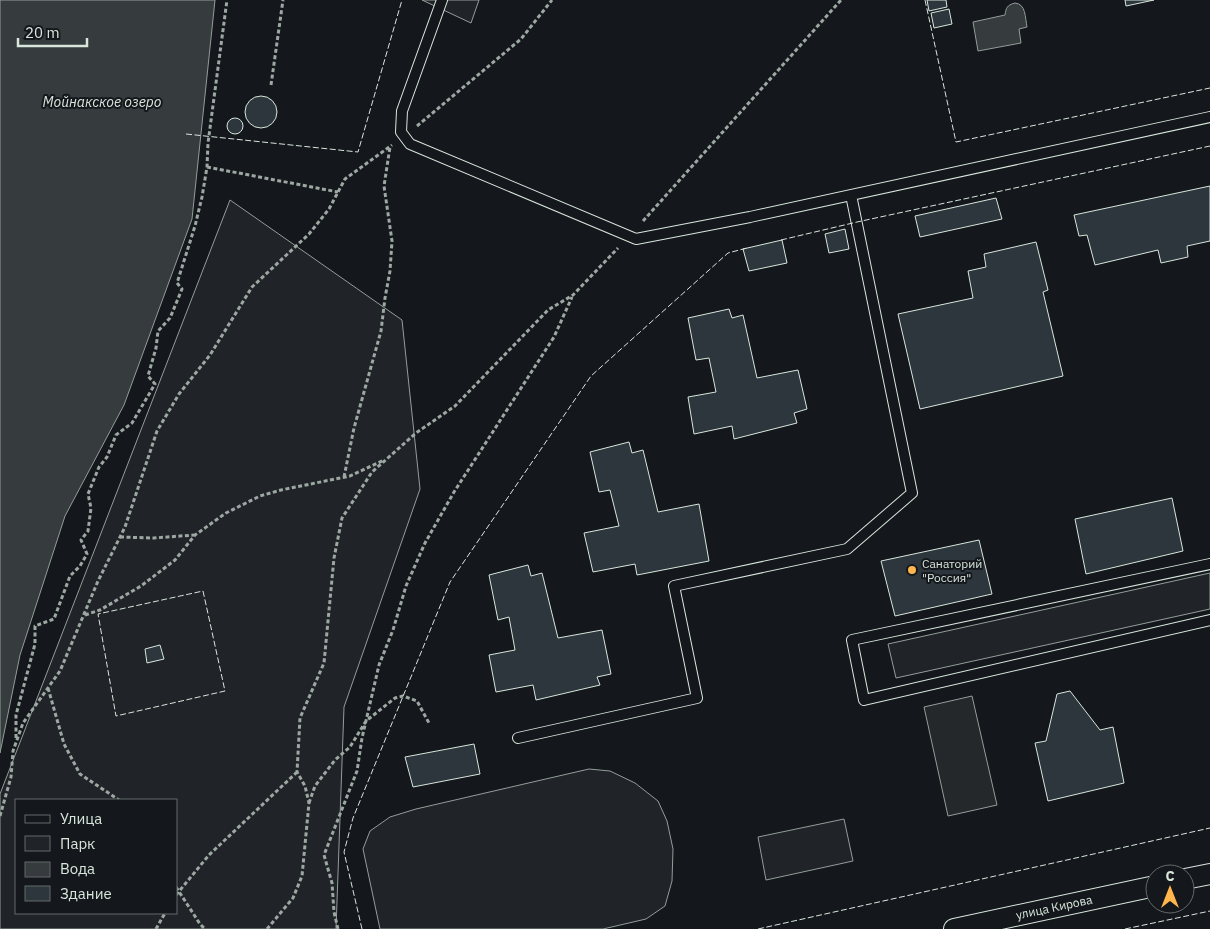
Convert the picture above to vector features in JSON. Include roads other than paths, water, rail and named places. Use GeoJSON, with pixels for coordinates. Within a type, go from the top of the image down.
{"type":"FeatureCollection","features":[{"type":"Feature","properties":{"kind":"street"},"geometry":{"type":"LineString","coordinates":[[1195,877],[1210,874]]}},
{"type":"Feature","properties":{"kind":"street","name":"улица Кирова"},"geometry":{"type":"LineString","coordinates":[[954,929],[1145,888]]}},
{"type":"Feature","properties":{"kind":"lane"},"geometry":{"type":"LineString","coordinates":[[442,0],[402,111],[401,132],[410,144],[636,240],[750,218],[1210,117]]}},
{"type":"Feature","properties":{"kind":"lane"},"geometry":{"type":"LineString","coordinates":[[518,738],[697,698],[674,586],[847,549],[912,493],[851,195]]}},
{"type":"Feature","properties":{"kind":"lane"},"geometry":{"type":"LineString","coordinates":[[1210,564],[852,640],[864,700],[1210,620]]}},
{"type":"Feature","properties":{"kind":"water","name":"Мойнакское озеро"},"geometry":{"type":"Polygon","coordinates":[[[0,0],[215,0],[192,219],[124,405],[65,516],[20,655],[0,753],[0,0]]]}},
{"type":"Feature","properties":{"kind":"water"},"geometry":{"type":"Polygon","coordinates":[[[1015,3],[1023,8],[1026,19],[1027,27],[1019,29],[1021,43],[978,51],[973,22],[1005,15],[1007,7],[1015,3]]]}},
{"type":"Feature","properties":{"kind":"place","name":"Санаторий \"Россия\""},"geometry":{"type":"Point","coordinates":[912,570]}}]}
